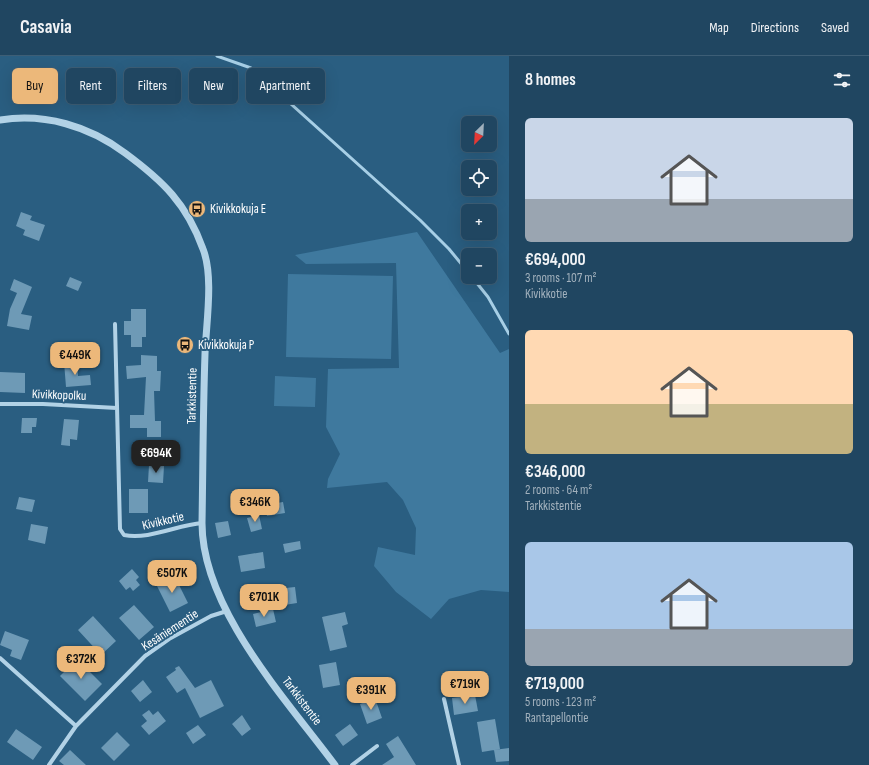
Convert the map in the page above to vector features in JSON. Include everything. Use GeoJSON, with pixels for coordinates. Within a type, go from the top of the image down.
{"type":"FeatureCollection","features":[{"type":"Feature","properties":{"kind":"street","name":"Tarkkistentie"},"geometry":{"type":"LineString","coordinates":[[0,120],[14,118],[48,120],[76,126],[110,142],[148,170],[173,194],[190,218],[204,251],[208,295],[205,353],[202,537],[212,576],[243,640],[263,670],[335,765]]}},
{"type":"Feature","properties":{"kind":"street","name":"Kivikkotie"},"geometry":{"type":"LineString","coordinates":[[115,324],[120,529],[124,535],[136,537],[186,525],[202,523]]}},
{"type":"Feature","properties":{"kind":"street","name":"Kivikkopolku"},"geometry":{"type":"LineString","coordinates":[[0,404],[43,404],[117,408]]}},
{"type":"Feature","properties":{"kind":"street","name":"Kesäniementie"},"geometry":{"type":"LineString","coordinates":[[49,765],[76,726],[146,656],[169,639],[211,616],[228,611]]}},
{"type":"Feature","properties":{"kind":"street"},"geometry":{"type":"LineString","coordinates":[[0,658],[76,726]]}},
{"type":"Feature","properties":{"kind":"street"},"geometry":{"type":"LineString","coordinates":[[444,699],[459,765]]}},
{"type":"Feature","properties":{"kind":"street"},"geometry":{"type":"LineString","coordinates":[[352,765],[377,746]]}},
{"type":"Feature","properties":{"kind":"shaded area"},"geometry":{"type":"Polygon","coordinates":[[[417,232],[500,353],[509,349],[509,592],[481,590],[449,599],[431,619],[396,592],[374,566],[378,547],[415,555],[416,528],[403,500],[387,482],[327,488],[328,479],[340,454],[326,427],[328,369],[399,368],[396,263],[306,264],[295,255],[417,232]]]}},
{"type":"Feature","properties":{"kind":"shaded area"},"geometry":{"type":"Polygon","coordinates":[[[288,274],[393,276],[391,359],[286,357],[288,274]]]}},
{"type":"Feature","properties":{"kind":"shaded area"},"geometry":{"type":"Polygon","coordinates":[[[275,376],[316,378],[315,407],[274,406],[275,376]]]}},
{"type":"Feature","properties":{"kind":"building"},"geometry":{"type":"Polygon","coordinates":[[[21,212],[32,216],[30,220],[45,225],[39,241],[23,235],[25,230],[16,226],[21,212]]]}},
{"type":"Feature","properties":{"kind":"building"},"geometry":{"type":"Polygon","coordinates":[[[70,277],[82,282],[78,291],[66,286],[70,277]]]}},
{"type":"Feature","properties":{"kind":"building"},"geometry":{"type":"Polygon","coordinates":[[[14,279],[32,287],[21,314],[32,316],[29,330],[7,326],[10,309],[17,293],[10,290],[14,279]]]}},
{"type":"Feature","properties":{"kind":"building"},"geometry":{"type":"Polygon","coordinates":[[[131,309],[146,309],[146,337],[142,337],[142,347],[131,347],[131,335],[124,335],[124,321],[131,321],[131,309]]]}},
{"type":"Feature","properties":{"kind":"building"},"geometry":{"type":"Polygon","coordinates":[[[141,355],[157,356],[157,371],[161,371],[160,391],[154,391],[155,421],[161,421],[161,437],[147,437],[147,428],[130,428],[130,415],[144,415],[146,377],[127,379],[126,366],[141,365],[141,355]]]}},
{"type":"Feature","properties":{"kind":"building"},"geometry":{"type":"Polygon","coordinates":[[[77,361],[78,376],[90,375],[91,385],[66,387],[64,362],[77,361]]]}},
{"type":"Feature","properties":{"kind":"building"},"geometry":{"type":"Polygon","coordinates":[[[0,372],[25,373],[25,393],[0,392],[0,372]]]}},
{"type":"Feature","properties":{"kind":"building"},"geometry":{"type":"Polygon","coordinates":[[[22,418],[37,418],[36,427],[32,427],[32,433],[21,433],[22,418]]]}},
{"type":"Feature","properties":{"kind":"building"},"geometry":{"type":"Polygon","coordinates":[[[64,419],[79,420],[77,440],[70,439],[70,446],[61,445],[64,419]]]}},
{"type":"Feature","properties":{"kind":"building"},"geometry":{"type":"Polygon","coordinates":[[[149,465],[164,466],[163,483],[148,482],[149,465]]]}},
{"type":"Feature","properties":{"kind":"building"},"geometry":{"type":"Polygon","coordinates":[[[129,489],[148,489],[148,513],[129,513],[129,489]]]}},
{"type":"Feature","properties":{"kind":"building"},"geometry":{"type":"Polygon","coordinates":[[[19,497],[35,500],[32,512],[16,509],[19,497]]]}},
{"type":"Feature","properties":{"kind":"building"},"geometry":{"type":"Polygon","coordinates":[[[283,502],[285,513],[267,516],[265,505],[283,502]]]}},
{"type":"Feature","properties":{"kind":"building"},"geometry":{"type":"Polygon","coordinates":[[[259,515],[262,529],[251,532],[247,518],[259,515]]]}},
{"type":"Feature","properties":{"kind":"building"},"geometry":{"type":"Polygon","coordinates":[[[228,521],[231,535],[218,538],[215,523],[228,521]]]}},
{"type":"Feature","properties":{"kind":"building"},"geometry":{"type":"Polygon","coordinates":[[[31,524],[48,527],[45,544],[28,540],[31,524]]]}},
{"type":"Feature","properties":{"kind":"building"},"geometry":{"type":"Polygon","coordinates":[[[300,541],[301,549],[285,553],[283,544],[300,541]]]}},
{"type":"Feature","properties":{"kind":"building"},"geometry":{"type":"Polygon","coordinates":[[[263,552],[265,568],[241,572],[238,556],[263,552]]]}},
{"type":"Feature","properties":{"kind":"building"},"geometry":{"type":"Polygon","coordinates":[[[132,569],[139,577],[136,580],[140,585],[133,591],[130,587],[126,590],[119,581],[132,569]]]}},
{"type":"Feature","properties":{"kind":"building"},"geometry":{"type":"Polygon","coordinates":[[[175,577],[188,603],[170,612],[157,586],[175,577]]]}},
{"type":"Feature","properties":{"kind":"building"},"geometry":{"type":"Polygon","coordinates":[[[295,587],[297,603],[278,606],[276,589],[295,587]]]}},
{"type":"Feature","properties":{"kind":"building"},"geometry":{"type":"Polygon","coordinates":[[[134,605],[154,627],[139,640],[119,618],[134,605]]]}},
{"type":"Feature","properties":{"kind":"building"},"geometry":{"type":"Polygon","coordinates":[[[273,609],[276,622],[256,627],[253,614],[273,609]]]}},
{"type":"Feature","properties":{"kind":"building"},"geometry":{"type":"Polygon","coordinates":[[[345,612],[348,624],[342,626],[347,647],[330,651],[322,617],[345,612]]]}},
{"type":"Feature","properties":{"kind":"building"},"geometry":{"type":"Polygon","coordinates":[[[93,616],[116,641],[101,655],[78,630],[93,616]]]}},
{"type":"Feature","properties":{"kind":"building"},"geometry":{"type":"Polygon","coordinates":[[[5,631],[29,640],[21,660],[10,656],[12,650],[0,645],[5,631]]]}},
{"type":"Feature","properties":{"kind":"building"},"geometry":{"type":"Polygon","coordinates":[[[77,659],[102,684],[85,701],[60,676],[77,659]]]}},
{"type":"Feature","properties":{"kind":"building"},"geometry":{"type":"Polygon","coordinates":[[[336,662],[340,685],[323,688],[319,665],[336,662]]]}},
{"type":"Feature","properties":{"kind":"building"},"geometry":{"type":"Polygon","coordinates":[[[179,666],[195,688],[211,680],[224,706],[200,718],[185,688],[177,693],[166,677],[179,666]]]}},
{"type":"Feature","properties":{"kind":"building"},"geometry":{"type":"Polygon","coordinates":[[[143,680],[152,692],[140,702],[131,691],[143,680]]]}},
{"type":"Feature","properties":{"kind":"building"},"geometry":{"type":"Polygon","coordinates":[[[475,695],[478,711],[454,715],[452,698],[475,695]]]}},
{"type":"Feature","properties":{"kind":"building"},"geometry":{"type":"Polygon","coordinates":[[[375,698],[382,718],[367,724],[360,704],[375,698]]]}},
{"type":"Feature","properties":{"kind":"building"},"geometry":{"type":"Polygon","coordinates":[[[149,710],[153,715],[158,711],[166,721],[149,735],[141,726],[147,721],[142,715],[149,710]]]}},
{"type":"Feature","properties":{"kind":"building"},"geometry":{"type":"Polygon","coordinates":[[[242,715],[251,729],[242,736],[232,724],[242,715]]]}},
{"type":"Feature","properties":{"kind":"building"},"geometry":{"type":"Polygon","coordinates":[[[495,719],[500,749],[482,752],[477,722],[495,719]]]}},
{"type":"Feature","properties":{"kind":"building"},"geometry":{"type":"Polygon","coordinates":[[[350,724],[358,735],[343,746],[335,735],[350,724]]]}},
{"type":"Feature","properties":{"kind":"building"},"geometry":{"type":"Polygon","coordinates":[[[198,725],[206,735],[193,744],[186,733],[198,725]]]}},
{"type":"Feature","properties":{"kind":"building"},"geometry":{"type":"Polygon","coordinates":[[[16,729],[42,747],[33,760],[7,742],[16,729]]]}},
{"type":"Feature","properties":{"kind":"building"},"geometry":{"type":"Polygon","coordinates":[[[117,732],[130,745],[114,761],[101,748],[117,732]]]}},
{"type":"Feature","properties":{"kind":"building"},"geometry":{"type":"Polygon","coordinates":[[[398,736],[416,765],[382,765],[394,757],[386,744],[398,736]]]}},
{"type":"Feature","properties":{"kind":"building"},"geometry":{"type":"Polygon","coordinates":[[[509,748],[509,761],[496,762],[494,750],[509,748]]]}},
{"type":"Feature","properties":{"kind":"building"},"geometry":{"type":"Polygon","coordinates":[[[70,750],[86,765],[64,765],[59,761],[70,750]]]}},
{"type":"Feature","properties":{"kind":"waterway"},"geometry":{"type":"LineString","coordinates":[[217,56],[251,68],[420,220],[449,249],[461,264]]}},
{"type":"Feature","properties":{"kind":"waterway"},"geometry":{"type":"LineString","coordinates":[[478,284],[488,297],[509,334]]}},
{"type":"Feature","properties":{"kind":"place","name":"Kivikkokuja E"},"geometry":{"type":"Point","coordinates":[197,209]}},
{"type":"Feature","properties":{"kind":"place","name":"Kivikkokuja P"},"geometry":{"type":"Point","coordinates":[185,345]}}]}
